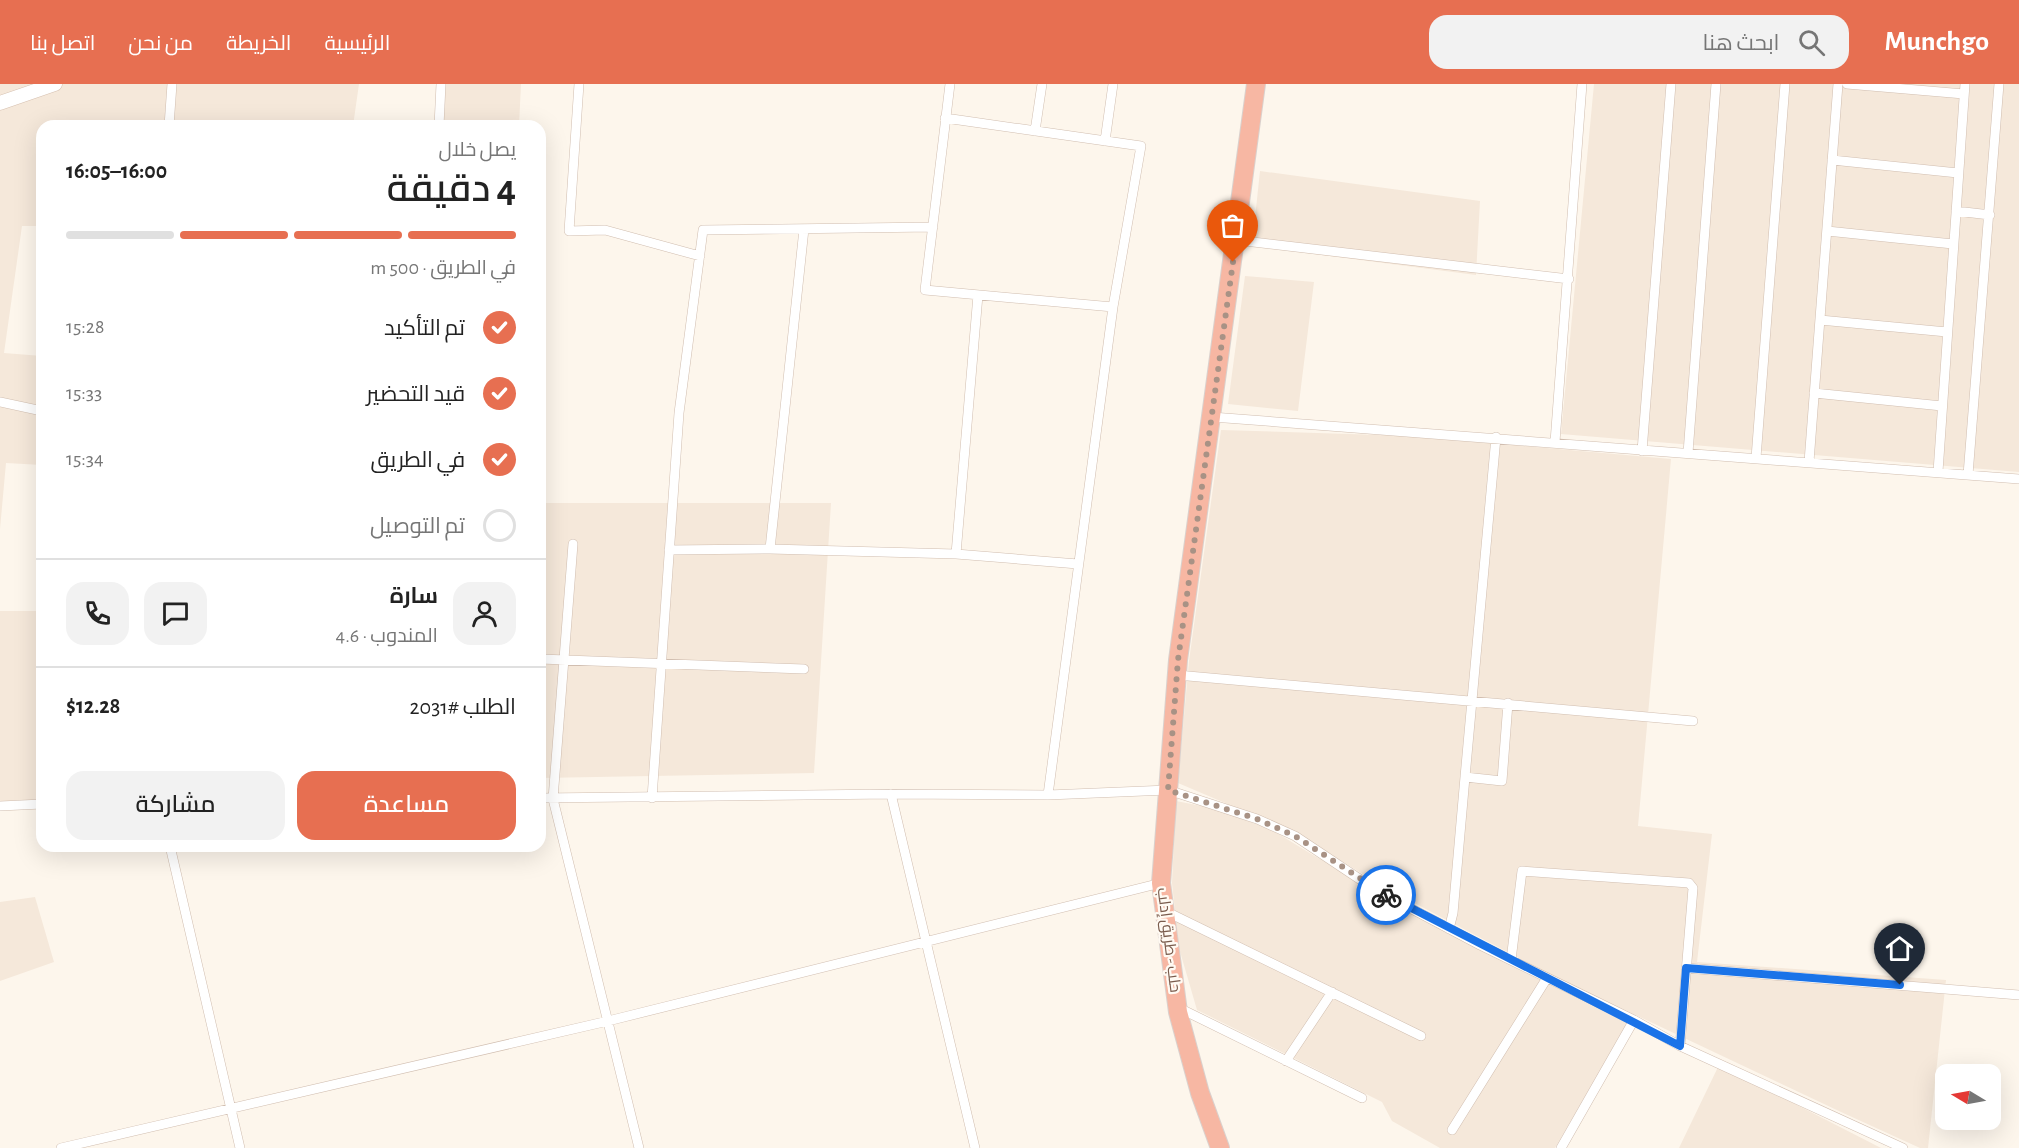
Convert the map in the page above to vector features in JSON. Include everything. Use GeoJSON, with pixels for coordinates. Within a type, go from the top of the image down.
{"type":"FeatureCollection","features":[{"type":"Feature","properties":{"kind":"highway","name":"حلب - طريق إدلب"},"geometry":{"type":"LineString","coordinates":[[1220,1148],[1200,1093],[1177,1007],[1161,883],[1177,675],[1256,84]]}},
{"type":"Feature","properties":{"kind":"street"},"geometry":{"type":"LineString","coordinates":[[169,120],[172,84]]}},
{"type":"Feature","properties":{"kind":"street"},"geometry":{"type":"LineString","coordinates":[[439,120],[441,84]]}},
{"type":"Feature","properties":{"kind":"street"},"geometry":{"type":"LineString","coordinates":[[579,84],[569,231],[605,230],[700,256]]}},
{"type":"Feature","properties":{"kind":"street"},"geometry":{"type":"LineString","coordinates":[[950,84],[925,290],[1113,307]]}},
{"type":"Feature","properties":{"kind":"street"},"geometry":{"type":"LineString","coordinates":[[1035,131],[1042,84]]}},
{"type":"Feature","properties":{"kind":"street"},"geometry":{"type":"LineString","coordinates":[[1105,141],[1113,84]]}},
{"type":"Feature","properties":{"kind":"street"},"geometry":{"type":"LineString","coordinates":[[1555,442],[1582,84]]}},
{"type":"Feature","properties":{"kind":"street"},"geometry":{"type":"LineString","coordinates":[[1642,451],[1671,84]]}},
{"type":"Feature","properties":{"kind":"street"},"geometry":{"type":"LineString","coordinates":[[1688,453],[1716,84]]}},
{"type":"Feature","properties":{"kind":"street"},"geometry":{"type":"LineString","coordinates":[[1756,458],[1785,84]]}},
{"type":"Feature","properties":{"kind":"street"},"geometry":{"type":"LineString","coordinates":[[1809,462],[1838,84]]}},
{"type":"Feature","properties":{"kind":"street"},"geometry":{"type":"LineString","coordinates":[[1847,84],[1964,89],[1938,472]]}},
{"type":"Feature","properties":{"kind":"street"},"geometry":{"type":"LineString","coordinates":[[1968,475],[1999,84]]}},
{"type":"Feature","properties":{"kind":"street"},"geometry":{"type":"LineString","coordinates":[[0,103],[47,85]]}},
{"type":"Feature","properties":{"kind":"street"},"geometry":{"type":"LineString","coordinates":[[945,118],[1141,146],[1113,307],[1048,795]]}},
{"type":"Feature","properties":{"kind":"street"},"geometry":{"type":"LineString","coordinates":[[1832,160],[1958,173]]}},
{"type":"Feature","properties":{"kind":"street"},"geometry":{"type":"LineString","coordinates":[[1956,211],[1990,216]]}},
{"type":"Feature","properties":{"kind":"street"},"geometry":{"type":"LineString","coordinates":[[651,798],[679,413],[704,230],[933,227]]}},
{"type":"Feature","properties":{"kind":"street"},"geometry":{"type":"LineString","coordinates":[[770,549],[804,229]]}},
{"type":"Feature","properties":{"kind":"street"},"geometry":{"type":"LineString","coordinates":[[1827,231],[1953,244]]}},
{"type":"Feature","properties":{"kind":"street"},"geometry":{"type":"LineString","coordinates":[[1236,240],[1569,279]]}},
{"type":"Feature","properties":{"kind":"street"},"geometry":{"type":"LineString","coordinates":[[956,554],[978,295]]}},
{"type":"Feature","properties":{"kind":"street"},"geometry":{"type":"LineString","coordinates":[[1820,320],[1947,332]]}},
{"type":"Feature","properties":{"kind":"street"},"geometry":{"type":"LineString","coordinates":[[1814,393],[1942,406]]}},
{"type":"Feature","properties":{"kind":"street"},"geometry":{"type":"LineString","coordinates":[[0,402],[36,410]]}},
{"type":"Feature","properties":{"kind":"street"},"geometry":{"type":"LineString","coordinates":[[1212,417],[1496,437],[1642,451],[2019,479]]}},
{"type":"Feature","properties":{"kind":"street"},"geometry":{"type":"LineString","coordinates":[[1449,929],[1496,437]]}},
{"type":"Feature","properties":{"kind":"street"},"geometry":{"type":"LineString","coordinates":[[573,544],[566,659],[553,799],[639,1148]]}},
{"type":"Feature","properties":{"kind":"street"},"geometry":{"type":"LineString","coordinates":[[669,550],[770,549],[956,554],[1078,564]]}},
{"type":"Feature","properties":{"kind":"street"},"geometry":{"type":"LineString","coordinates":[[546,659],[804,669]]}},
{"type":"Feature","properties":{"kind":"street"},"geometry":{"type":"LineString","coordinates":[[1177,675],[1692,721]]}},
{"type":"Feature","properties":{"kind":"street"},"geometry":{"type":"LineString","coordinates":[[1465,777],[1502,781],[1509,703]]}},
{"type":"Feature","properties":{"kind":"street"},"geometry":{"type":"LineString","coordinates":[[546,798],[891,794],[1048,795],[1168,790],[1257,819],[1295,836],[1376,890],[1449,929],[1634,1020],[1680,1046],[1903,1148]]}},
{"type":"Feature","properties":{"kind":"street"},"geometry":{"type":"LineString","coordinates":[[891,794],[975,1148]]}},
{"type":"Feature","properties":{"kind":"street"},"geometry":{"type":"LineString","coordinates":[[0,806],[36,804]]}},
{"type":"Feature","properties":{"kind":"street"},"geometry":{"type":"LineString","coordinates":[[171,852],[240,1148]]}},
{"type":"Feature","properties":{"kind":"street"},"geometry":{"type":"LineString","coordinates":[[1510,960],[1522,871],[1689,883],[1693,888],[1680,1046]]}},
{"type":"Feature","properties":{"kind":"street"},"geometry":{"type":"LineString","coordinates":[[61,1148],[608,1021],[1161,883]]}},
{"type":"Feature","properties":{"kind":"street"},"geometry":{"type":"LineString","coordinates":[[1165,911],[1421,1036]]}},
{"type":"Feature","properties":{"kind":"street"},"geometry":{"type":"LineString","coordinates":[[1686,968],[2019,995]]}},
{"type":"Feature","properties":{"kind":"street"},"geometry":{"type":"LineString","coordinates":[[1452,1130],[1547,978]]}},
{"type":"Feature","properties":{"kind":"street"},"geometry":{"type":"LineString","coordinates":[[1286,1061],[1332,992]]}},
{"type":"Feature","properties":{"kind":"street"},"geometry":{"type":"LineString","coordinates":[[1177,1007],[1362,1098]]}},
{"type":"Feature","properties":{"kind":"street"},"geometry":{"type":"LineString","coordinates":[[1561,1148],[1634,1020]]}},
{"type":"Feature","properties":{"kind":"shaded area"},"geometry":{"type":"Polygon","coordinates":[[[0,84],[359,84],[354,120],[36,120],[36,226],[22,226],[4,353],[36,356],[36,465],[6,463],[0,529],[0,84]]]}},
{"type":"Feature","properties":{"kind":"shaded area"},"geometry":{"type":"Polygon","coordinates":[[[439,84],[521,84],[519,120],[436,120],[439,84]]]}},
{"type":"Feature","properties":{"kind":"shaded area"},"geometry":{"type":"Polygon","coordinates":[[[1594,84],[2019,84],[2019,472],[1561,434],[1594,84]]]}},
{"type":"Feature","properties":{"kind":"shaded area"},"geometry":{"type":"Polygon","coordinates":[[[1260,171],[1480,201],[1476,275],[1252,246],[1260,171]]]}},
{"type":"Feature","properties":{"kind":"shaded area"},"geometry":{"type":"Polygon","coordinates":[[[1245,276],[1314,282],[1298,411],[1228,404],[1245,276]]]}},
{"type":"Feature","properties":{"kind":"shaded area"},"geometry":{"type":"Polygon","coordinates":[[[1221,430],[1412,436],[1671,459],[1638,826],[1712,834],[1697,962],[1946,980],[1937,1064],[1935,1064],[1928,1148],[1920,1148],[1841,1112],[1553,976],[1382,886],[1298,834],[1178,783],[1189,661],[1221,430]]]}},
{"type":"Feature","properties":{"kind":"shaded area"},"geometry":{"type":"Polygon","coordinates":[[[546,503],[831,503],[814,773],[546,778],[546,503]]]}},
{"type":"Feature","properties":{"kind":"shaded area"},"geometry":{"type":"Polygon","coordinates":[[[0,611],[36,611],[36,801],[0,803],[0,611]]]}},
{"type":"Feature","properties":{"kind":"shaded area"},"geometry":{"type":"Polygon","coordinates":[[[1176,801],[1212,808],[1272,830],[1485,950],[1628,1023],[1555,1148],[1440,1148],[1392,1121],[1382,1102],[1197,1010],[1179,948],[1172,883],[1176,801]]]}},
{"type":"Feature","properties":{"kind":"shaded area"},"geometry":{"type":"Polygon","coordinates":[[[35,897],[54,962],[0,981],[0,902],[35,897]]]}},
{"type":"Feature","properties":{"kind":"shaded area"},"geometry":{"type":"Polygon","coordinates":[[[1719,1065],[1881,1148],[1679,1148],[1719,1065]]]}},
{"type":"Feature","properties":{"kind":"way so far"},"geometry":{"type":"LineString","coordinates":[[1233,262],[1178,660],[1168,790],[1257,819],[1295,836],[1386,895]]}},
{"type":"Feature","properties":{"kind":"route"},"geometry":{"type":"LineString","coordinates":[[1386,895],[1480,945],[1634,1020],[1680,1046],[1686,968],[1900,985]]}}]}
